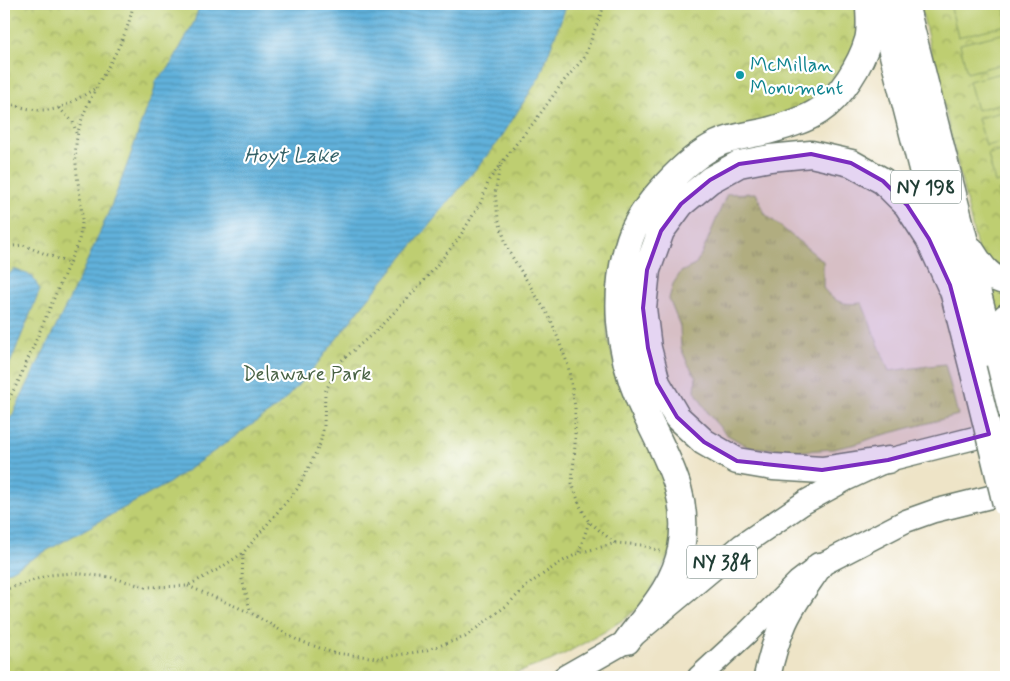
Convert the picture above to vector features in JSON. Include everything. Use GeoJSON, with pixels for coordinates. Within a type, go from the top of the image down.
{"type":"FeatureCollection","features":[{"type":"Feature","properties":{"kind":"highway"},"geometry":{"type":"LineString","coordinates":[[627,641],[668,585],[681,550],[683,523],[679,491],[670,463],[640,402],[628,368],[621,339],[620,302],[622,269],[631,237],[642,214],[659,192],[701,153],[718,143],[790,124],[821,110],[857,68],[868,38],[869,4]]}},
{"type":"Feature","properties":{"kind":"highway","name":"NY 198"},"geometry":{"type":"LineString","coordinates":[[880,4],[950,286],[984,366],[1006,405]]}},
{"type":"Feature","properties":{"kind":"highway","name":"NY 198"},"geometry":{"type":"LineString","coordinates":[[905,4],[963,236],[1006,504]]}},
{"type":"Feature","properties":{"kind":"highway"},"geometry":{"type":"LineString","coordinates":[[888,460],[822,470],[772,467],[737,461],[704,442],[677,417],[657,382],[648,348],[644,308],[647,270],[661,231],[681,204],[710,180],[739,164],[770,158],[812,154],[851,163],[883,181],[907,205],[929,239],[950,286]]}},
{"type":"Feature","properties":{"kind":"highway"},"geometry":{"type":"LineString","coordinates":[[963,236],[983,269],[993,277],[1006,281]]}},
{"type":"Feature","properties":{"kind":"highway"},"geometry":{"type":"LineString","coordinates":[[984,366],[1006,317]]}},
{"type":"Feature","properties":{"kind":"highway"},"geometry":{"type":"LineString","coordinates":[[767,677],[773,650],[784,622],[819,566]]}},
{"type":"Feature","properties":{"kind":"main road","name":"NY 384"},"geometry":{"type":"LineString","coordinates":[[564,677],[627,641],[742,545],[805,502],[845,480],[888,460],[1006,430]]}},
{"type":"Feature","properties":{"kind":"main road"},"geometry":{"type":"LineString","coordinates":[[699,677],[798,582],[819,566],[906,521],[934,511],[1006,493]]}},
{"type":"Feature","properties":{"kind":"path"},"geometry":{"type":"LineString","coordinates":[[4,408],[18,382],[79,240],[82,221],[75,153],[77,136],[96,88],[119,49],[133,4]]}},
{"type":"Feature","properties":{"kind":"path"},"geometry":{"type":"LineString","coordinates":[[187,586],[219,569],[243,553],[297,489],[320,444],[324,426],[325,392],[341,361],[376,331],[424,281],[459,238],[481,202],[489,180],[563,82],[584,58],[603,4]]}},
{"type":"Feature","properties":{"kind":"path"},"geometry":{"type":"LineString","coordinates":[[4,100],[16,106],[29,108],[59,108],[96,88]]}},
{"type":"Feature","properties":{"kind":"path"},"geometry":{"type":"LineString","coordinates":[[59,108],[73,122],[77,136]]}},
{"type":"Feature","properties":{"kind":"path"},"geometry":{"type":"LineString","coordinates":[[501,164],[495,193],[498,218],[508,250],[551,320],[568,365],[575,407],[572,483],[580,506],[589,522],[616,544]]}},
{"type":"Feature","properties":{"kind":"path"},"geometry":{"type":"LineString","coordinates":[[4,247],[23,245],[68,263]]}},
{"type":"Feature","properties":{"kind":"path"},"geometry":{"type":"LineString","coordinates":[[579,553],[589,522]]}},
{"type":"Feature","properties":{"kind":"path"},"geometry":{"type":"LineString","coordinates":[[4,590],[49,575],[72,573],[110,577],[145,587],[187,586],[251,613],[297,640],[334,653],[378,658],[424,651],[465,637],[506,606],[529,584],[561,562],[579,553],[616,544],[642,545],[666,553]]}},
{"type":"Feature","properties":{"kind":"path"},"geometry":{"type":"LineString","coordinates":[[243,553],[242,579],[251,613]]}},
{"type":"Feature","properties":{"kind":"highlighted area"},"geometry":{"type":"Polygon","coordinates":[[[811,154],[851,163],[883,181],[907,205],[929,239],[950,285],[989,434],[888,460],[822,470],[737,461],[704,442],[677,417],[657,383],[648,348],[643,308],[647,270],[661,231],[681,204],[710,180],[739,164],[811,154]]]}},
{"type":"Feature","properties":{"kind":"green space","name":"Delaware Park"},"geometry":{"type":"Polygon","coordinates":[[[4,4],[864,4],[864,23],[843,77],[800,111],[724,136],[610,273],[606,309],[608,339],[617,375],[665,465],[676,542],[644,603],[604,632],[568,652],[550,661],[504,677],[4,677],[4,4]]]}},
{"type":"Feature","properties":{"kind":"green space"},"geometry":{"type":"Polygon","coordinates":[[[920,4],[1006,4],[1006,371],[920,4]]]}},
{"type":"Feature","properties":{"kind":"green space"},"geometry":{"type":"Polygon","coordinates":[[[968,4],[1006,4],[1006,25],[958,37],[951,8],[968,4]]]}},
{"type":"Feature","properties":{"kind":"green space"},"geometry":{"type":"Polygon","coordinates":[[[1006,33],[1006,63],[967,73],[960,44],[1006,33]]]}},
{"type":"Feature","properties":{"kind":"green space"},"geometry":{"type":"Polygon","coordinates":[[[1006,72],[1006,102],[977,110],[969,81],[1006,72]]]}},
{"type":"Feature","properties":{"kind":"green space"},"geometry":{"type":"Polygon","coordinates":[[[1006,111],[1006,141],[986,146],[978,118],[1006,111]]]}},
{"type":"Feature","properties":{"kind":"green space"},"geometry":{"type":"Polygon","coordinates":[[[1006,150],[1006,180],[995,183],[988,154],[1006,150]]]}},
{"type":"Feature","properties":{"kind":"green space"},"geometry":{"type":"Polygon","coordinates":[[[1006,189],[1006,220],[1005,220],[998,191],[1006,189]]]}},
{"type":"Feature","properties":{"kind":"green space"},"geometry":{"type":"Polygon","coordinates":[[[756,193],[765,214],[823,261],[823,288],[827,293],[840,302],[850,304],[862,303],[889,371],[945,364],[958,415],[833,449],[804,451],[748,447],[726,434],[709,415],[695,391],[696,377],[681,348],[680,326],[669,299],[673,284],[681,272],[695,265],[703,251],[727,194],[756,193]]]}},
{"type":"Feature","properties":{"kind":"water","name":"Hoyt Lake"},"geometry":{"type":"Polygon","coordinates":[[[200,4],[567,4],[540,76],[499,141],[363,305],[313,369],[280,405],[169,483],[4,573],[4,428],[13,414],[49,341],[101,231],[153,95],[155,81],[169,68],[194,22],[200,4]]]}},
{"type":"Feature","properties":{"kind":"water"},"geometry":{"type":"Polygon","coordinates":[[[14,269],[32,276],[40,290],[4,374],[4,280],[14,269]]]}},
{"type":"Feature","properties":{"kind":"place","name":"McMillan Monument"},"geometry":{"type":"Point","coordinates":[740,75]}}]}
